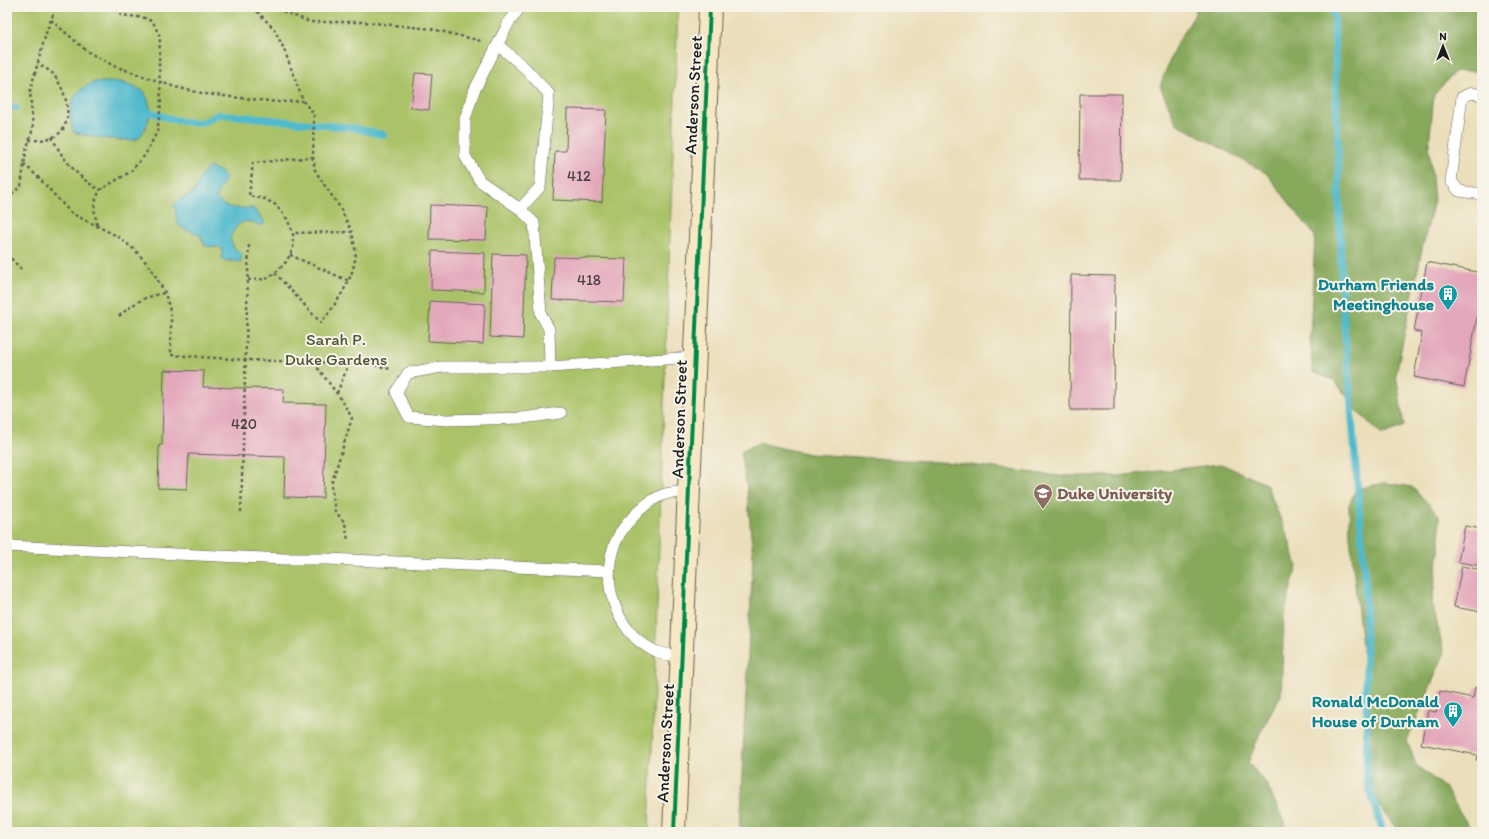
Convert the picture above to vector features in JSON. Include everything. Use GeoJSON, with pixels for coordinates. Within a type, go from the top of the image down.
{"type":"FeatureCollection","features":[{"type":"Feature","properties":{"kind":"street","name":"Anderson Street"},"geometry":{"type":"LineString","coordinates":[[674,832],[710,7]]}},
{"type":"Feature","properties":{"kind":"lane"},"geometry":{"type":"LineString","coordinates":[[520,7],[508,24],[474,91],[464,119],[465,156],[480,181],[520,209],[534,223],[541,314],[549,329],[550,367]]}},
{"type":"Feature","properties":{"kind":"lane"},"geometry":{"type":"LineString","coordinates":[[498,45],[525,68],[549,94],[540,187],[520,209]]}},
{"type":"Feature","properties":{"kind":"lane"},"geometry":{"type":"LineString","coordinates":[[1482,95],[1471,93],[1462,97],[1451,181],[1459,191],[1482,194]]}},
{"type":"Feature","properties":{"kind":"lane"},"geometry":{"type":"LineString","coordinates":[[561,413],[522,418],[446,420],[409,417],[396,392],[408,373],[442,367],[550,367],[694,357]]}},
{"type":"Feature","properties":{"kind":"lane"},"geometry":{"type":"LineString","coordinates":[[682,656],[655,651],[640,641],[627,628],[614,605],[610,588],[609,570],[611,555],[617,539],[625,525],[636,513],[649,502],[666,494],[690,492]]}},
{"type":"Feature","properties":{"kind":"lane"},"geometry":{"type":"LineString","coordinates":[[7,546],[284,559],[327,559],[609,570]]}},
{"type":"Feature","properties":{"kind":"path"},"geometry":{"type":"LineString","coordinates":[[7,198],[21,186],[26,151],[33,128],[30,91],[56,7]]}},
{"type":"Feature","properties":{"kind":"path"},"geometry":{"type":"LineString","coordinates":[[97,225],[94,208],[100,190],[130,172],[145,155],[157,132],[161,104],[159,64],[160,37],[153,22],[145,18],[121,15],[113,7]]}},
{"type":"Feature","properties":{"kind":"path"},"geometry":{"type":"LineString","coordinates":[[253,7],[274,29],[284,49],[304,101],[314,114],[313,157],[315,170],[339,206],[352,232],[356,259],[349,281],[336,303],[321,323],[275,273]]}},
{"type":"Feature","properties":{"kind":"path"},"geometry":{"type":"LineString","coordinates":[[272,7],[310,22],[364,22],[432,29],[498,45]]}},
{"type":"Feature","properties":{"kind":"path"},"geometry":{"type":"LineString","coordinates":[[51,20],[88,52],[114,66],[175,87],[206,94],[279,102],[304,101]]}},
{"type":"Feature","properties":{"kind":"path"},"geometry":{"type":"LineString","coordinates":[[29,140],[40,140],[52,137],[63,130],[68,109],[60,84],[52,73],[38,64]]}},
{"type":"Feature","properties":{"kind":"path"},"geometry":{"type":"LineString","coordinates":[[52,137],[57,147],[79,176],[88,184],[100,190]]}},
{"type":"Feature","properties":{"kind":"path"},"geometry":{"type":"LineString","coordinates":[[248,280],[266,279],[275,273],[286,262],[293,249],[293,233],[287,219],[276,206],[264,199],[249,196],[253,163],[313,157]]}},
{"type":"Feature","properties":{"kind":"path"},"geometry":{"type":"LineString","coordinates":[[24,164],[40,178],[72,213],[117,236],[135,250],[151,268],[165,293],[171,314],[172,355],[246,360],[371,364],[408,373]]}},
{"type":"Feature","properties":{"kind":"path"},"geometry":{"type":"LineString","coordinates":[[293,233],[352,232]]}},
{"type":"Feature","properties":{"kind":"path"},"geometry":{"type":"LineString","coordinates":[[241,512],[249,242]]}},
{"type":"Feature","properties":{"kind":"path"},"geometry":{"type":"LineString","coordinates":[[7,254],[21,269]]}},
{"type":"Feature","properties":{"kind":"path"},"geometry":{"type":"LineString","coordinates":[[290,255],[349,281]]}},
{"type":"Feature","properties":{"kind":"path"},"geometry":{"type":"LineString","coordinates":[[119,316],[136,302],[150,296],[165,293]]}},
{"type":"Feature","properties":{"kind":"path"},"geometry":{"type":"LineString","coordinates":[[314,362],[352,418],[331,485],[335,511],[345,523],[348,540]]}},
{"type":"Feature","properties":{"kind":"path"},"geometry":{"type":"LineString","coordinates":[[337,394],[349,363]]}},
{"type":"Feature","properties":{"kind":"green space","name":"Sarah P. Duke Gardens"},"geometry":{"type":"Polygon","coordinates":[[[7,7],[678,7],[649,832],[7,832],[7,7]]]}},
{"type":"Feature","properties":{"kind":"green space"},"geometry":{"type":"Polygon","coordinates":[[[1196,7],[1482,7],[1482,71],[1455,71],[1434,95],[1429,145],[1434,200],[1422,249],[1396,374],[1404,426],[1382,435],[1359,413],[1334,380],[1313,372],[1310,339],[1315,236],[1266,173],[1176,123],[1160,86],[1175,47],[1194,16],[1196,7]]]}},
{"type":"Feature","properties":{"kind":"green space"},"geometry":{"type":"Polygon","coordinates":[[[758,443],[810,454],[954,463],[1059,476],[1118,476],[1221,464],[1266,484],[1288,537],[1297,566],[1284,614],[1281,695],[1260,733],[1248,763],[1266,783],[1289,832],[739,832],[753,557],[747,489],[741,452],[758,443]]]}},
{"type":"Feature","properties":{"kind":"green space"},"geometry":{"type":"Polygon","coordinates":[[[1385,483],[1412,487],[1439,515],[1440,543],[1432,603],[1444,654],[1407,741],[1416,765],[1445,788],[1468,825],[1476,832],[1399,832],[1373,797],[1364,726],[1365,670],[1350,535],[1349,505],[1356,489],[1385,483]]]}},
{"type":"Feature","properties":{"kind":"water"},"geometry":{"type":"Polygon","coordinates":[[[95,82],[121,82],[144,91],[150,109],[149,119],[142,134],[137,139],[116,140],[73,132],[70,115],[72,101],[80,91],[95,82]]]}},
{"type":"Feature","properties":{"kind":"water"},"geometry":{"type":"Polygon","coordinates":[[[209,167],[221,172],[226,178],[216,197],[223,205],[232,208],[253,208],[265,223],[261,226],[246,221],[242,222],[233,232],[230,238],[234,248],[242,254],[241,262],[222,260],[222,248],[205,246],[200,235],[185,229],[179,225],[177,221],[176,210],[173,206],[180,199],[193,193],[203,173],[209,167]]]}},
{"type":"Feature","properties":{"kind":"building"},"geometry":{"type":"Polygon","coordinates":[[[415,73],[432,74],[429,110],[411,108],[415,73]]]}},
{"type":"Feature","properties":{"kind":"building"},"geometry":{"type":"Polygon","coordinates":[[[1080,94],[1122,94],[1121,180],[1079,180],[1080,94]]]}},
{"type":"Feature","properties":{"kind":"building"},"geometry":{"type":"Polygon","coordinates":[[[567,109],[606,110],[602,202],[553,200],[555,151],[566,151],[567,109]]]}},
{"type":"Feature","properties":{"kind":"building"},"geometry":{"type":"Polygon","coordinates":[[[430,205],[488,207],[486,240],[429,239],[430,205]]]}},
{"type":"Feature","properties":{"kind":"building"},"geometry":{"type":"Polygon","coordinates":[[[432,251],[485,253],[484,292],[431,290],[432,251]]]}},
{"type":"Feature","properties":{"kind":"building"},"geometry":{"type":"Polygon","coordinates":[[[493,254],[526,255],[523,339],[490,337],[493,254]]]}},
{"type":"Feature","properties":{"kind":"building"},"geometry":{"type":"Polygon","coordinates":[[[554,257],[626,259],[624,302],[552,300],[554,257]]]}},
{"type":"Feature","properties":{"kind":"building","name":"Durham Friends Meetinghouse"},"geometry":{"type":"Polygon","coordinates":[[[1427,262],[1482,273],[1482,291],[1464,387],[1414,377],[1422,333],[1414,331],[1427,262]]]}},
{"type":"Feature","properties":{"kind":"building"},"geometry":{"type":"Polygon","coordinates":[[[1071,275],[1115,276],[1114,410],[1070,410],[1071,275]]]}},
{"type":"Feature","properties":{"kind":"building"},"geometry":{"type":"Polygon","coordinates":[[[430,301],[485,304],[483,344],[428,341],[430,301]]]}},
{"type":"Feature","properties":{"kind":"building"},"geometry":{"type":"Polygon","coordinates":[[[164,370],[204,371],[203,387],[284,389],[283,403],[326,404],[323,498],[284,497],[285,457],[189,454],[187,489],[158,488],[159,445],[162,445],[164,370]]]}},
{"type":"Feature","properties":{"kind":"building"},"geometry":{"type":"Polygon","coordinates":[[[1465,526],[1482,529],[1482,566],[1458,562],[1465,526]]]}},
{"type":"Feature","properties":{"kind":"building"},"geometry":{"type":"Polygon","coordinates":[[[1462,566],[1482,570],[1482,612],[1454,607],[1462,566]]]}},
{"type":"Feature","properties":{"kind":"building","name":"Ronald McDonald House of Durham"},"geometry":{"type":"Polygon","coordinates":[[[1475,687],[1482,688],[1482,761],[1476,760],[1477,755],[1421,744],[1428,710],[1436,712],[1440,691],[1473,698],[1475,687]]]}},
{"type":"Feature","properties":{"kind":"waterway"},"geometry":{"type":"LineString","coordinates":[[1330,7],[1334,14],[1342,297],[1365,577],[1367,780],[1383,832]]}},
{"type":"Feature","properties":{"kind":"waterway"},"geometry":{"type":"LineString","coordinates":[[7,105],[16,108]]}},
{"type":"Feature","properties":{"kind":"waterway"},"geometry":{"type":"LineString","coordinates":[[150,112],[176,120],[196,123],[209,120],[219,114],[354,128],[384,135]]}},
{"type":"Feature","properties":{"kind":"cycle path"},"geometry":{"type":"LineString","coordinates":[[674,832],[710,7]]}},
{"type":"Feature","properties":{"kind":"place","name":"Durham Friends Meetinghouse"},"geometry":{"type":"Point","coordinates":[1448,311]}},
{"type":"Feature","properties":{"kind":"place","name":"Duke University"},"geometry":{"type":"Point","coordinates":[1043,510]}},
{"type":"Feature","properties":{"kind":"place","name":"Ronald McDonald House of Durham"},"geometry":{"type":"Point","coordinates":[1453,728]}}]}
